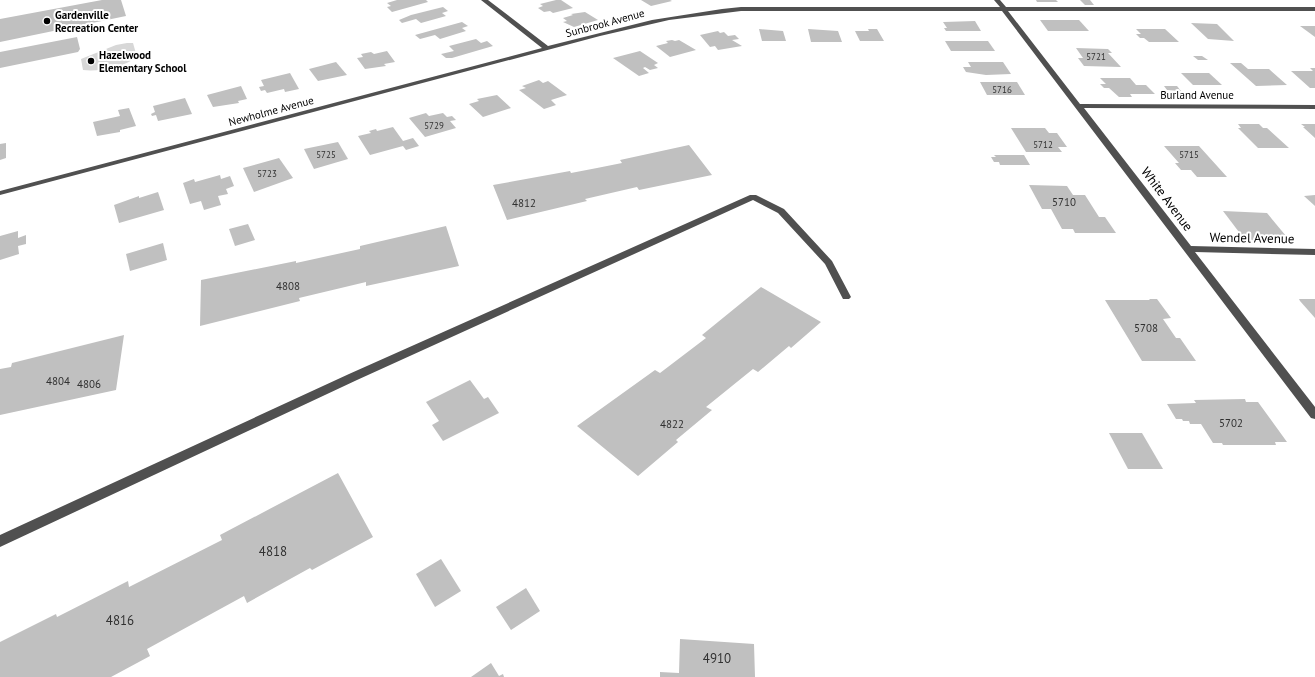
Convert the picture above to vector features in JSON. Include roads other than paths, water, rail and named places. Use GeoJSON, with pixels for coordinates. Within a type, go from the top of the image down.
{"type":"FeatureCollection","features":[{"type":"Feature","properties":{"kind":"street"},"geometry":{"type":"LineString","coordinates":[[484,0],[548,49]]}},
{"type":"Feature","properties":{"kind":"street","name":"White Avenue"},"geometry":{"type":"LineString","coordinates":[[997,0],[1315,415]]}},
{"type":"Feature","properties":{"kind":"street","name":"Sunbrook Avenue"},"geometry":{"type":"LineString","coordinates":[[548,49],[646,23],[704,11],[741,9],[1315,9]]}},
{"type":"Feature","properties":{"kind":"street","name":"Newholme Avenue"},"geometry":{"type":"LineString","coordinates":[[0,193],[548,49]]}},
{"type":"Feature","properties":{"kind":"street","name":"Burland Avenue"},"geometry":{"type":"LineString","coordinates":[[1079,106],[1315,107]]}},
{"type":"Feature","properties":{"kind":"street"},"geometry":{"type":"LineString","coordinates":[[0,541],[360,374],[752,197],[781,211],[829,263],[846,297]]}},
{"type":"Feature","properties":{"kind":"street","name":"Wendel Avenue"},"geometry":{"type":"LineString","coordinates":[[1189,249],[1315,252]]}},
{"type":"Feature","properties":{"kind":"place","name":"Gardenville Recreation Center"},"geometry":{"type":"Point","coordinates":[47,21]}},
{"type":"Feature","properties":{"kind":"place","name":"Hazelwood Elementary School"},"geometry":{"type":"Point","coordinates":[91,61]}}]}
